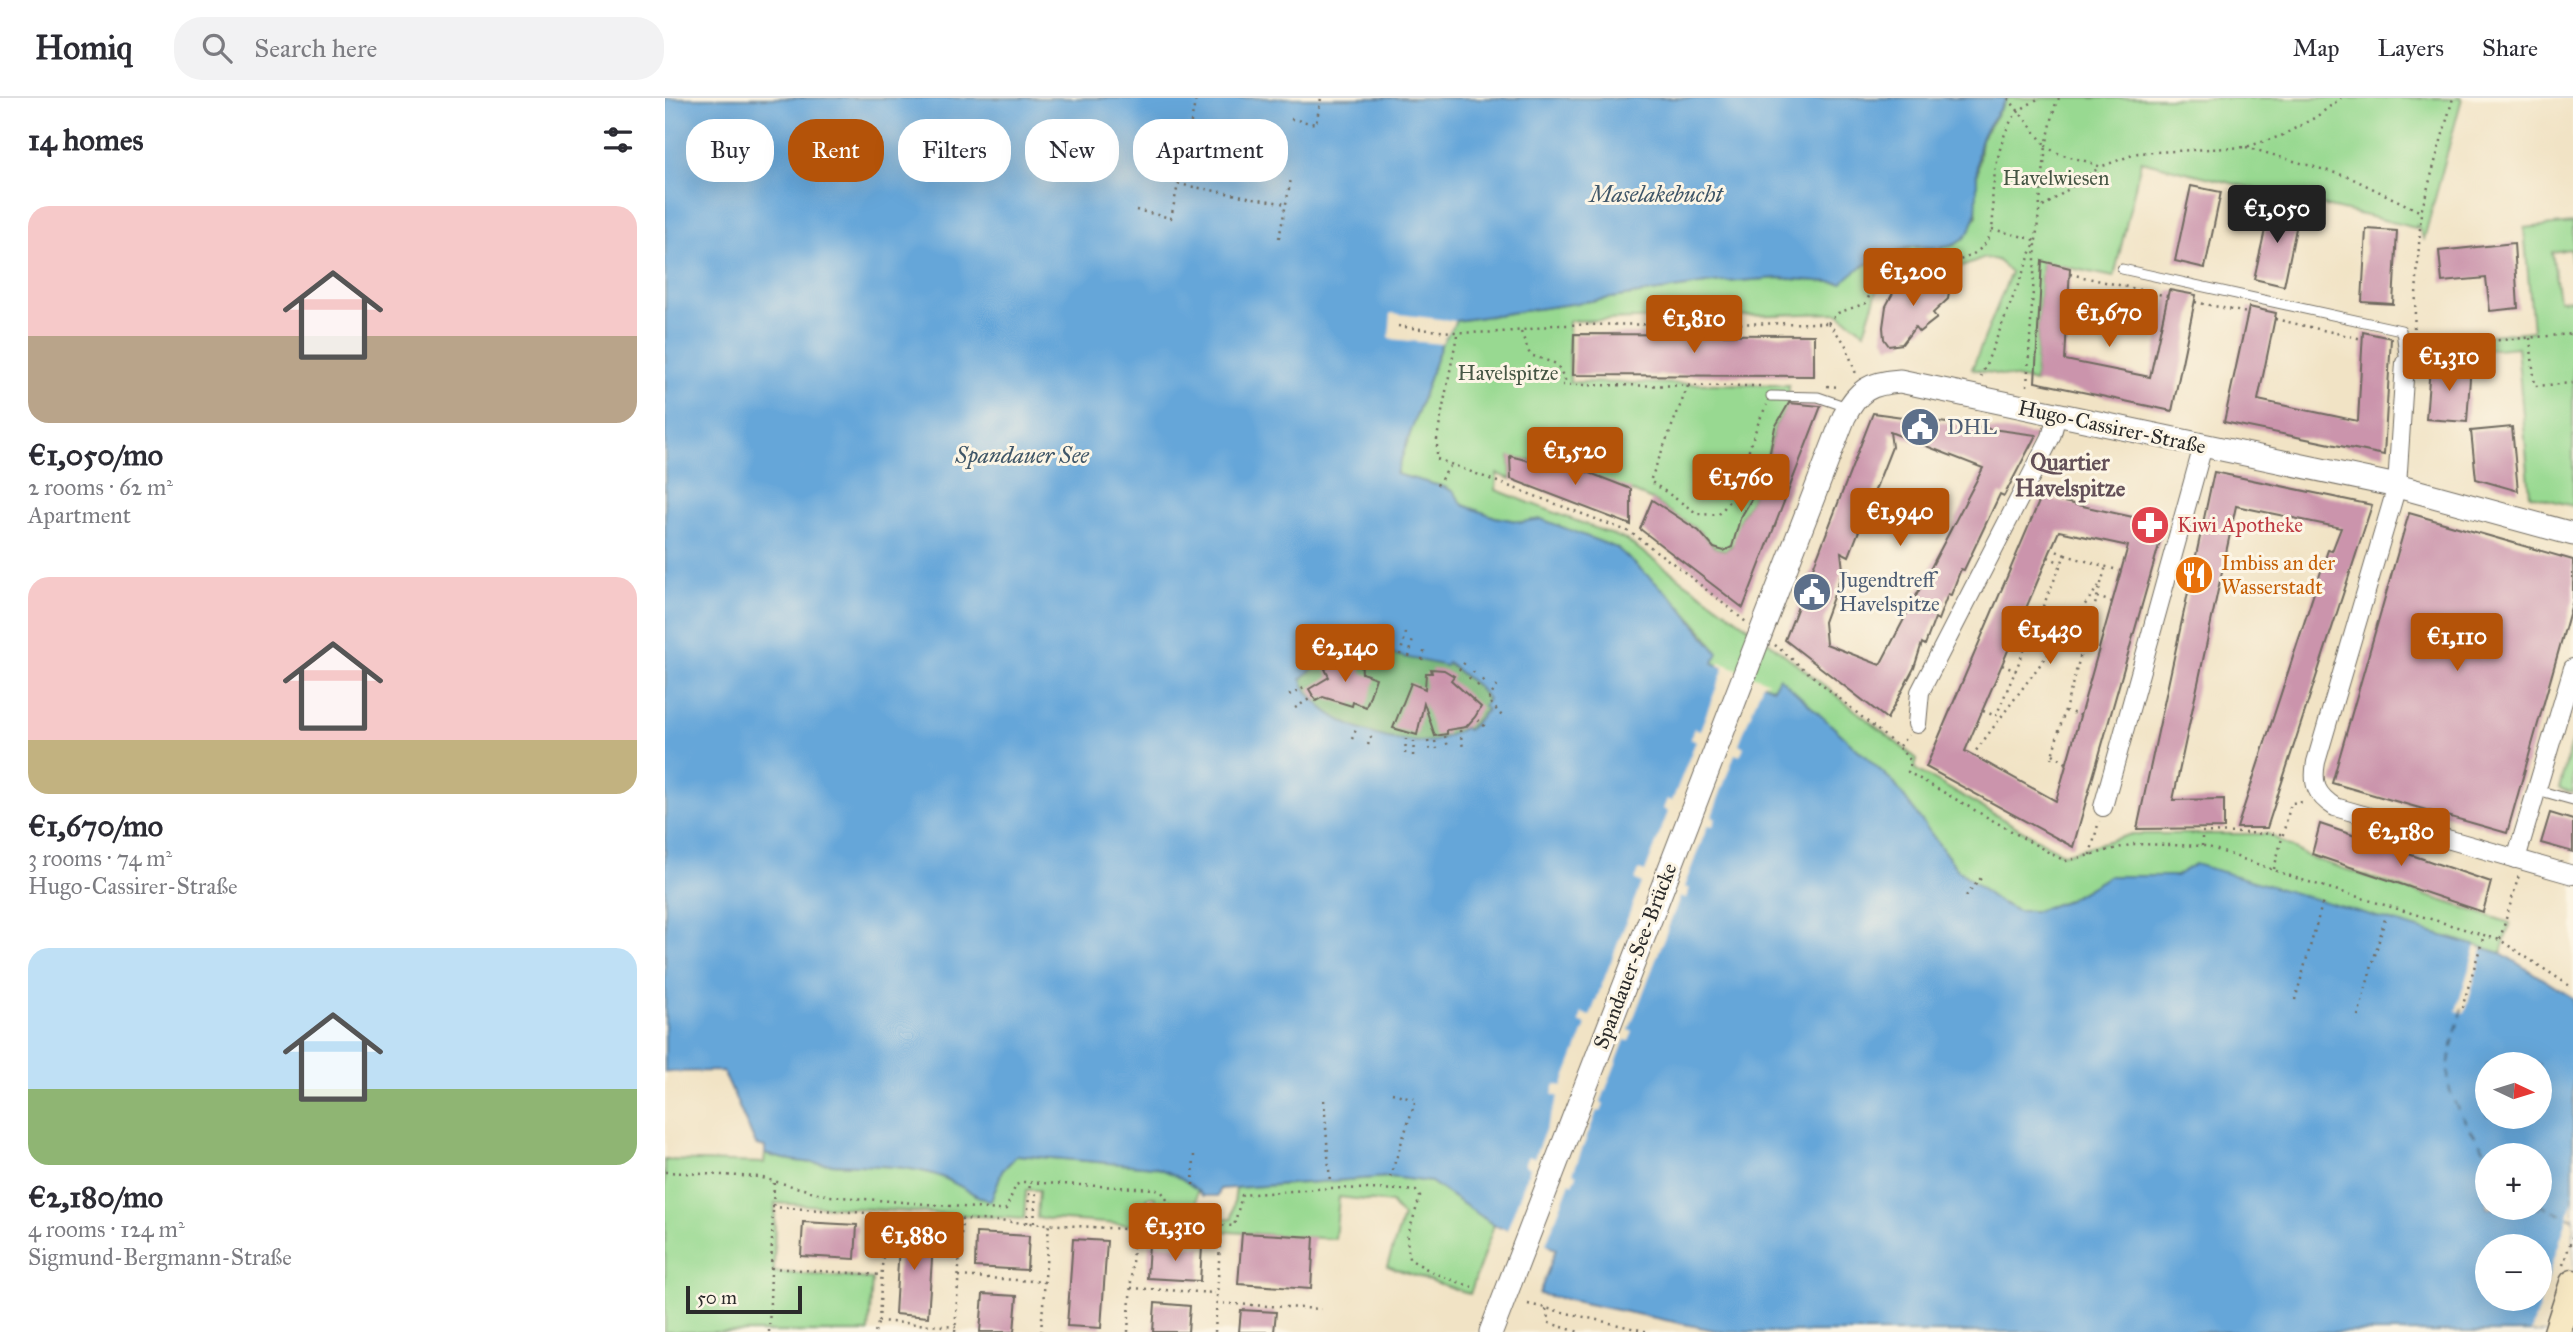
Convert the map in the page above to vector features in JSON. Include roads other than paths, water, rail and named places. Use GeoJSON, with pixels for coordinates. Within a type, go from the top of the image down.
{"type":"FeatureCollection","features":[{"type":"Feature","properties":{"kind":"main road"},"geometry":{"type":"LineString","coordinates":[[2557,1332],[2573,1283]]}},
{"type":"Feature","properties":{"kind":"street"},"geometry":{"type":"LineString","coordinates":[[2405,363],[2397,486],[2316,762],[2315,787],[2325,800],[2335,807],[2573,875]]}},
{"type":"Feature","properties":{"kind":"street","name":"Hugo-Cassirer-Straße"},"geometry":{"type":"LineString","coordinates":[[1747,667],[1849,408],[1862,389],[1871,384],[1900,381],[2397,486],[2573,534]]}},
{"type":"Feature","properties":{"kind":"street"},"geometry":{"type":"LineString","coordinates":[[1916,724],[1920,692],[2052,435],[2057,415]]}},
{"type":"Feature","properties":{"kind":"street"},"geometry":{"type":"LineString","coordinates":[[2103,807],[2203,446]]}},
{"type":"Feature","properties":{"kind":"street","name":"Spandauer-See-Brücke"},"geometry":{"type":"LineString","coordinates":[[1491,1332],[1747,667]]}},
{"type":"Feature","properties":{"kind":"street"},"geometry":{"type":"LineString","coordinates":[[2517,859],[2573,668]]}},
{"type":"Feature","properties":{"kind":"lane"},"geometry":{"type":"LineString","coordinates":[[2122,269],[2400,330],[2405,363]]}},
{"type":"Feature","properties":{"kind":"lane"},"geometry":{"type":"LineString","coordinates":[[1771,396],[1818,397],[1849,408]]}},
{"type":"Feature","properties":{"kind":"lane"},"geometry":{"type":"LineString","coordinates":[[2537,790],[2573,800]]}},
{"type":"Feature","properties":{"kind":"water","name":"Spandauer See"},"geometry":{"type":"Polygon","coordinates":[[[665,98],[2007,98],[1981,139],[1975,217],[1971,228],[1958,243],[1896,251],[1855,271],[1843,283],[1779,278],[1713,283],[1456,321],[1442,342],[1396,474],[1444,487],[1454,492],[1463,505],[1495,517],[1522,522],[1541,519],[1617,548],[1676,601],[1718,653],[1713,663],[1773,688],[1779,677],[1893,782],[1957,869],[1997,901],[2017,911],[2036,911],[2068,900],[2109,876],[2176,876],[2195,864],[2501,953],[2573,998],[2573,1332],[1723,1332],[1539,1294],[1556,1249],[1494,1225],[1431,1182],[1389,1177],[1220,1189],[1218,1196],[1203,1196],[1181,1178],[1154,1167],[1017,1155],[1002,1171],[991,1201],[988,1201],[930,1173],[889,1167],[806,1162],[765,1154],[765,1147],[756,1145],[723,1071],[665,1072],[665,98]],[[1343,648],[1317,660],[1318,664],[1301,679],[1309,694],[1322,708],[1357,728],[1398,740],[1434,741],[1464,728],[1468,730],[1487,710],[1483,706],[1488,699],[1477,686],[1448,663],[1446,666],[1377,651],[1347,653],[1343,648]]]}},
{"type":"Feature","properties":{"kind":"place","name":"DHL"},"geometry":{"type":"Point","coordinates":[1920,427]}},
{"type":"Feature","properties":{"kind":"place","name":"Kiwi Apotheke"},"geometry":{"type":"Point","coordinates":[2150,525]}},
{"type":"Feature","properties":{"kind":"place","name":"Imbiss an der Wasserstadt"},"geometry":{"type":"Point","coordinates":[2194,575]}},
{"type":"Feature","properties":{"kind":"place","name":"Jugendtreff Havelspitze"},"geometry":{"type":"Point","coordinates":[1812,592]}},
{"type":"Feature","properties":{"kind":"district","name":"Quartier Havelspitze"},"geometry":{"type":"Point","coordinates":[2070,475]}},
{"type":"Feature","properties":{"kind":"park label","name":"Havelwiesen"},"geometry":{"type":"Point","coordinates":[2056,178]}},
{"type":"Feature","properties":{"kind":"park label","name":"Havelspitze"},"geometry":{"type":"Point","coordinates":[1508,373]}},
{"type":"Feature","properties":{"kind":"water label","name":"Maselakebucht"},"geometry":{"type":"Point","coordinates":[1656,194]}}]}
